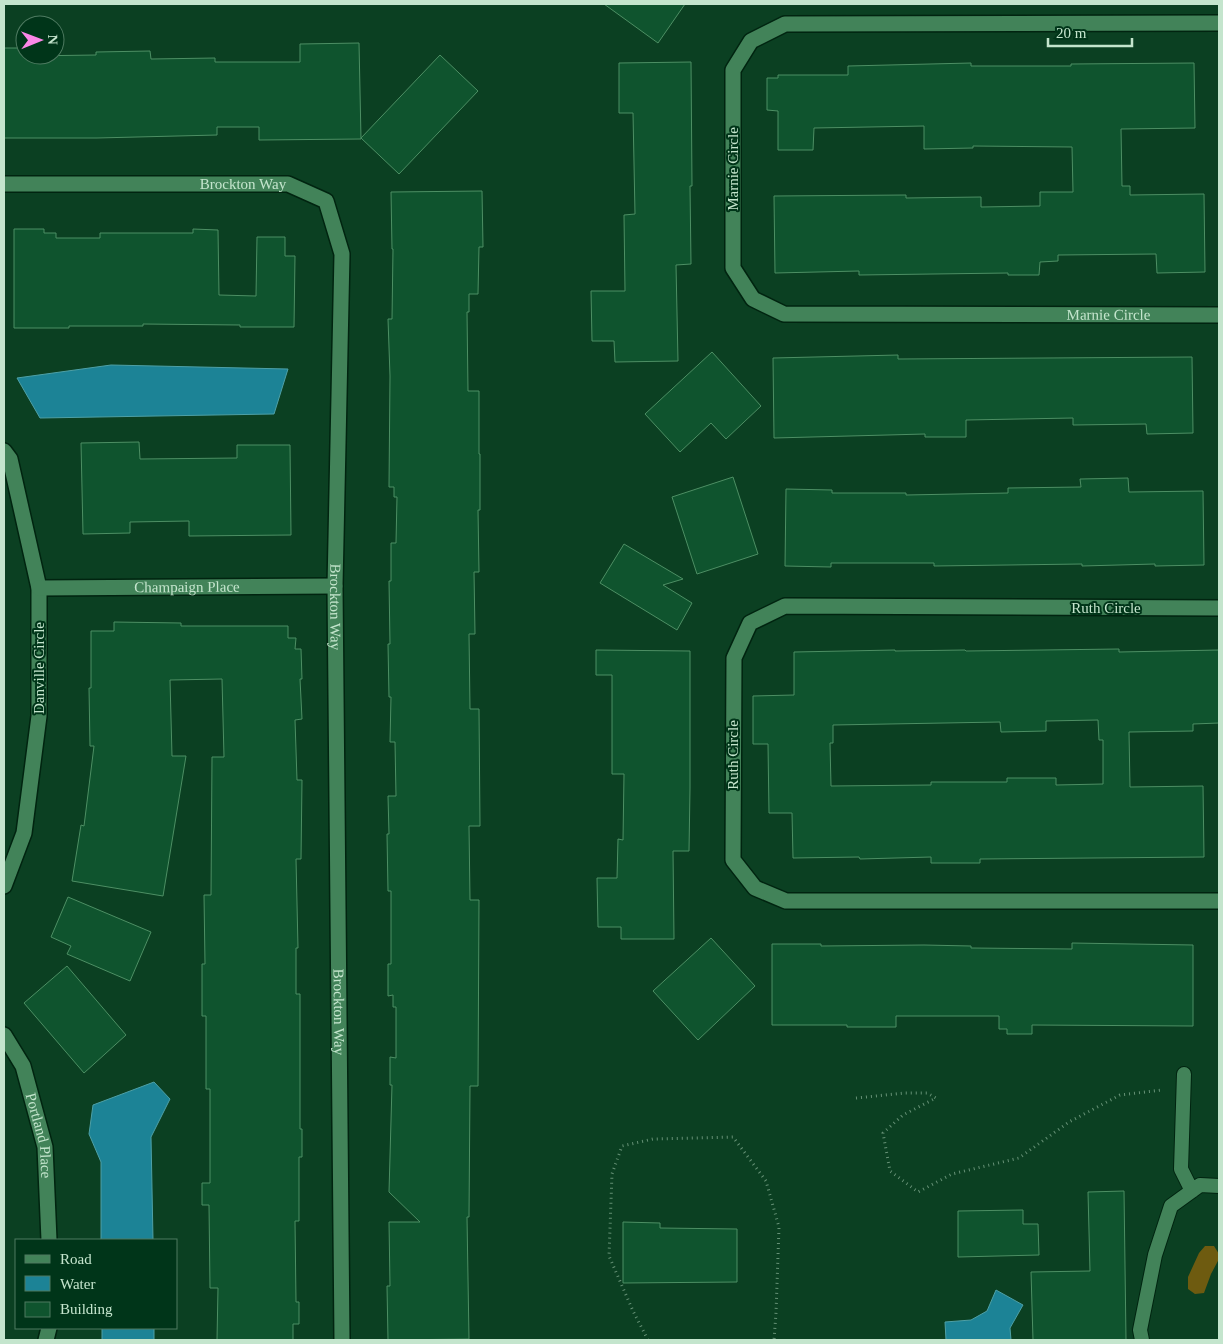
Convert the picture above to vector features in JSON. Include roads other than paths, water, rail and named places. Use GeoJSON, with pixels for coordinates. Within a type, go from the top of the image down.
{"type":"FeatureCollection","features":[{"type":"Feature","properties":{"kind":"street","name":"Marnie Circle"},"geometry":{"type":"LineString","coordinates":[[1219,23],[785,24],[751,41],[733,70],[733,268],[753,298],[784,314],[1219,315]]}},
{"type":"Feature","properties":{"kind":"street","name":"Brockton Way"},"geometry":{"type":"LineString","coordinates":[[4,184],[288,184],[326,200],[342,254],[335,586],[342,1340]]}},
{"type":"Feature","properties":{"kind":"street","name":"Danville Circle"},"geometry":{"type":"LineString","coordinates":[[4,451],[10,459],[39,588],[39,716],[24,833],[4,886]]}},
{"type":"Feature","properties":{"kind":"street","name":"Champaign Place"},"geometry":{"type":"LineString","coordinates":[[39,588],[335,586]]}},
{"type":"Feature","properties":{"kind":"street","name":"Ruth Circle"},"geometry":{"type":"LineString","coordinates":[[1219,608],[785,606],[750,623],[734,658],[733,860],[755,888],[786,901],[1219,901]]}},
{"type":"Feature","properties":{"kind":"street","name":"Portland Place"},"geometry":{"type":"LineString","coordinates":[[4,1035],[22,1066],[45,1147],[49,1239]]}},
{"type":"Feature","properties":{"kind":"lane"},"geometry":{"type":"LineString","coordinates":[[1184,1074],[1181,1169],[1192,1191]]}},
{"type":"Feature","properties":{"kind":"lane"},"geometry":{"type":"LineString","coordinates":[[1142,1340],[1140,1330],[1154,1255],[1171,1206],[1200,1185],[1219,1186]]}},
{"type":"Feature","properties":{"kind":"water"},"geometry":{"type":"Polygon","coordinates":[[[111,365],[288,369],[274,414],[40,418],[17,378],[111,365]]]}},
{"type":"Feature","properties":{"kind":"water"},"geometry":{"type":"Polygon","coordinates":[[[154,1082],[170,1099],[151,1137],[153,1239],[101,1239],[101,1162],[89,1134],[93,1105],[154,1082]]]}},
{"type":"Feature","properties":{"kind":"water"},"geometry":{"type":"Polygon","coordinates":[[[996,1290],[1023,1305],[1010,1328],[1011,1340],[946,1340],[945,1322],[971,1320],[987,1311],[996,1290]]]}},
{"type":"Feature","properties":{"kind":"water"},"geometry":{"type":"Polygon","coordinates":[[[102,1329],[154,1329],[154,1340],[102,1340],[102,1329]]]}}]}
